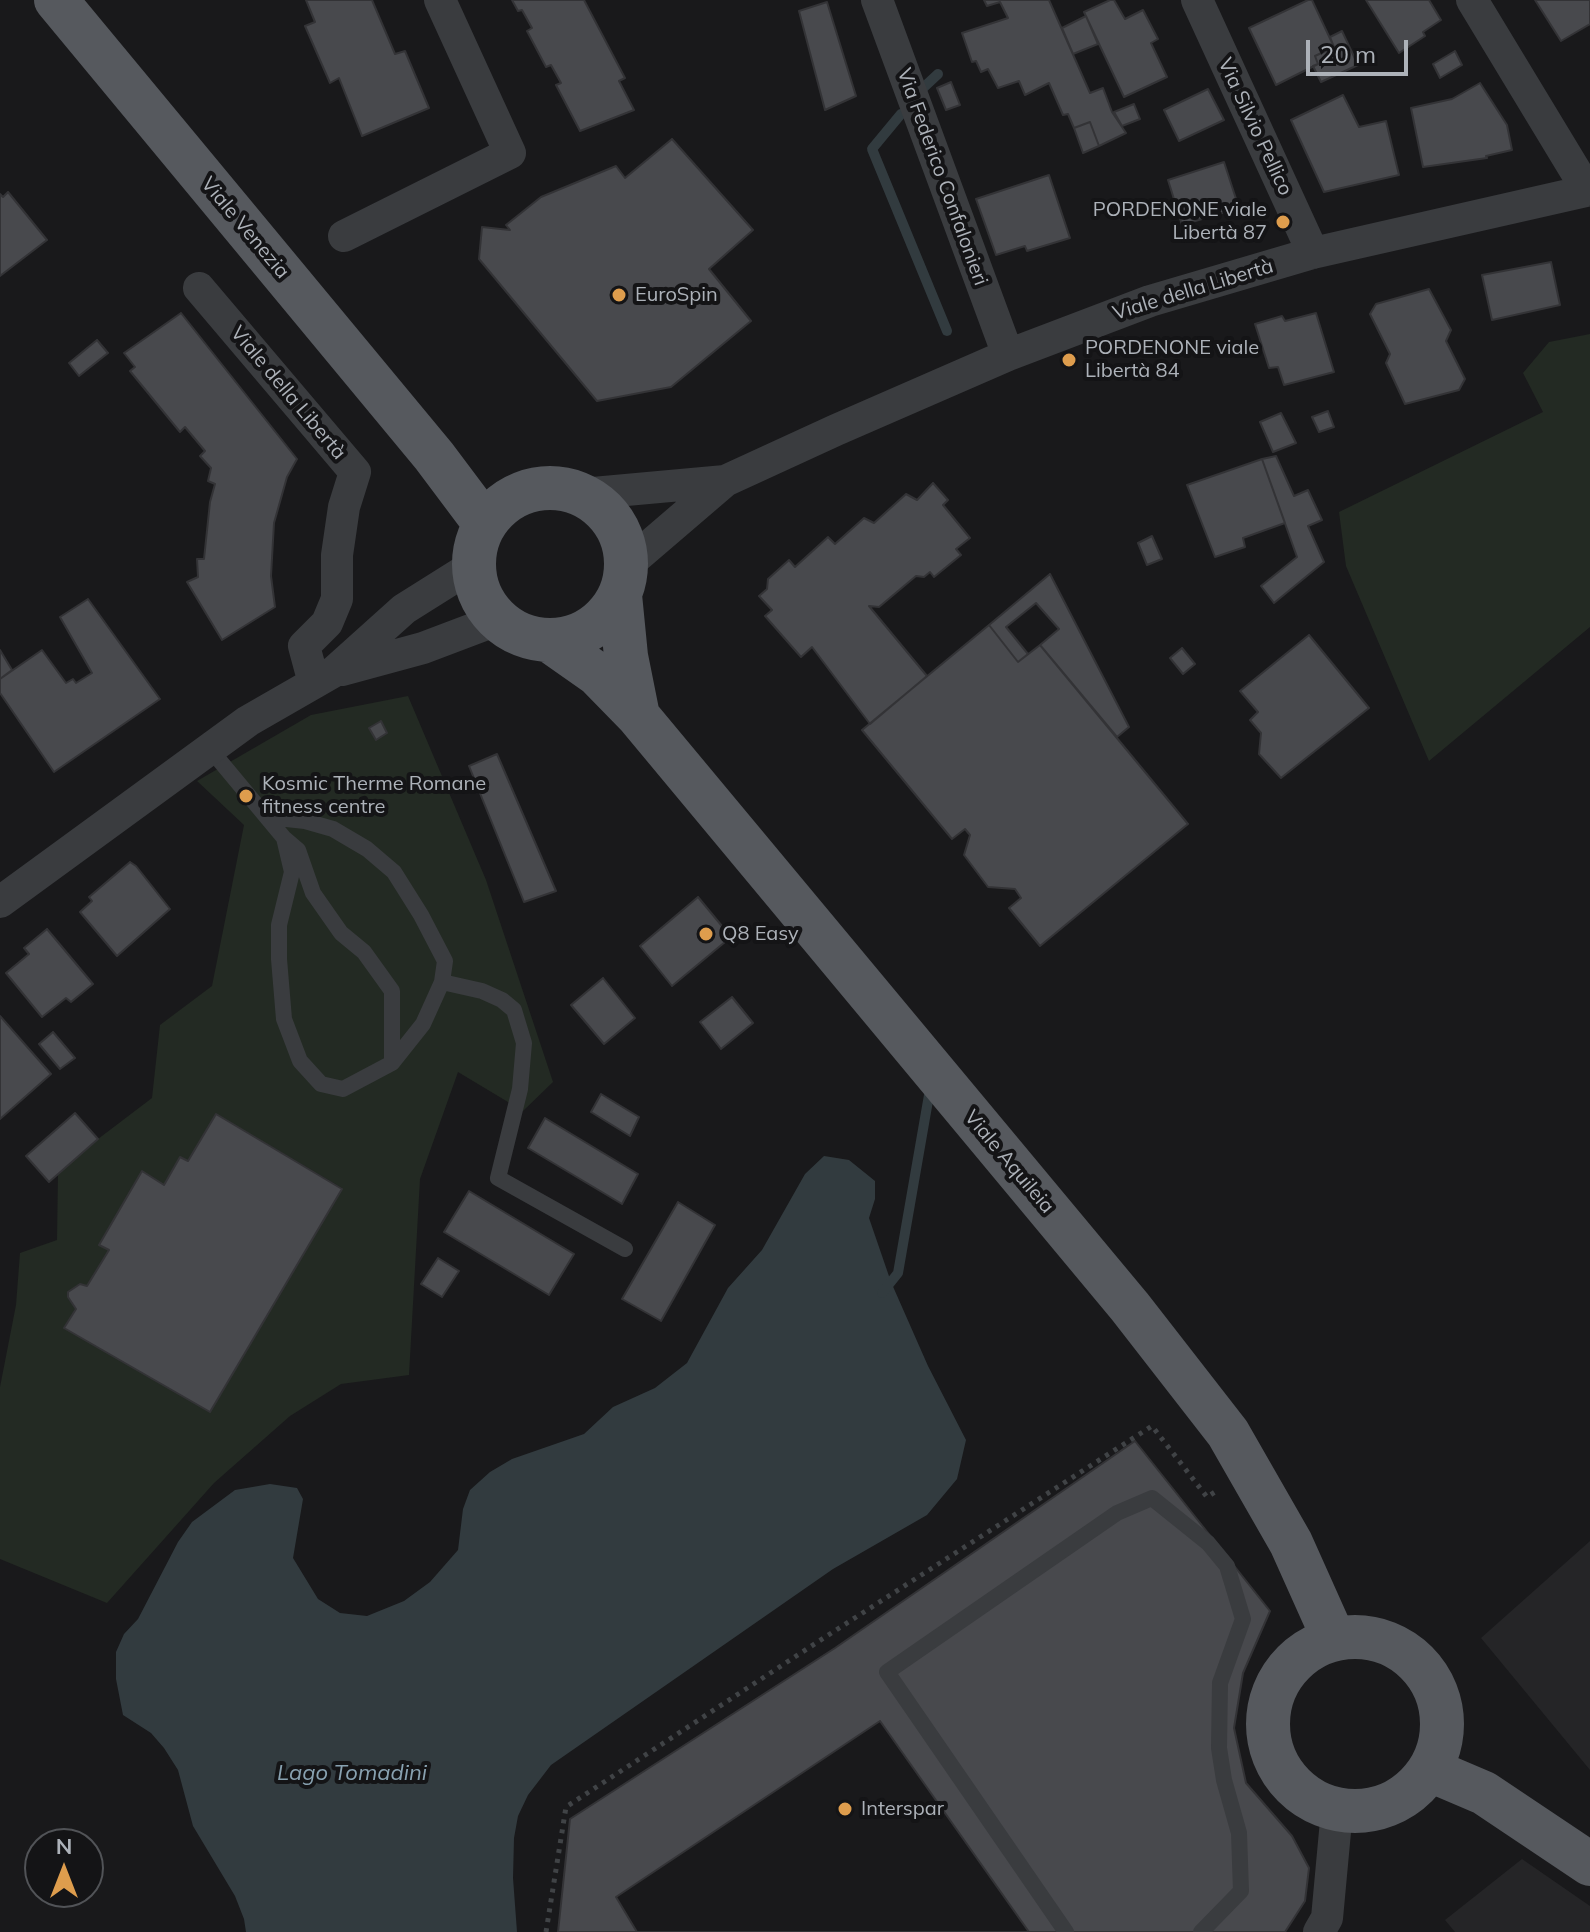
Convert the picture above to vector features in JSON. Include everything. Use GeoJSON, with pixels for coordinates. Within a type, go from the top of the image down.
{"type":"FeatureCollection","features":[{"type":"Feature","properties":{"kind":"main road","name":"Viale Venezia"},"geometry":{"type":"LineString","coordinates":[[56,0],[434,456],[479,545]]}},
{"type":"Feature","properties":{"kind":"main road","name":"Viale Venezia"},"geometry":{"type":"LineString","coordinates":[[434,456],[523,493]]}},
{"type":"Feature","properties":{"kind":"main road"},"geometry":{"type":"LineString","coordinates":[[497,620],[480,595],[479,545],[508,500],[523,493],[550,488],[582,494]]}},
{"type":"Feature","properties":{"kind":"main road","name":"Viale Aquileia"},"geometry":{"type":"LineString","coordinates":[[582,494],[595,502],[615,523],[626,551],[626,656],[638,716]]}},
{"type":"Feature","properties":{"kind":"main road"},"geometry":{"type":"LineString","coordinates":[[550,641],[584,633],[611,611],[624,580]]}},
{"type":"Feature","properties":{"kind":"main road","name":"Viale Aquileia"},"geometry":{"type":"LineString","coordinates":[[497,620],[531,639],[550,641],[597,674],[638,716],[1130,1307],[1228,1433],[1291,1543],[1334,1639]]}},
{"type":"Feature","properties":{"kind":"main road"},"geometry":{"type":"LineString","coordinates":[[1359,1637],[1382,1641],[1401,1650],[1429,1678],[1439,1700],[1443,1719],[1441,1742],[1430,1770],[1412,1791],[1383,1807],[1360,1812],[1337,1810],[1317,1803],[1287,1781],[1269,1743],[1268,1713],[1276,1685],[1291,1664],[1311,1648],[1334,1639],[1359,1637]]}},
{"type":"Feature","properties":{"kind":"main road"},"geometry":{"type":"LineString","coordinates":[[1430,1770],[1484,1793],[1590,1864]]}},
{"type":"Feature","properties":{"kind":"street"},"geometry":{"type":"LineString","coordinates":[[344,236],[510,153],[440,0]]}},
{"type":"Feature","properties":{"kind":"street","name":"Via Federico Confalonieri"},"geometry":{"type":"LineString","coordinates":[[877,0],[1008,355]]}},
{"type":"Feature","properties":{"kind":"street","name":"Via Silvio Pellico"},"geometry":{"type":"LineString","coordinates":[[1197,0],[1313,253]]}},
{"type":"Feature","properties":{"kind":"street"},"geometry":{"type":"LineString","coordinates":[[1472,0],[1588,190]]}},
{"type":"Feature","properties":{"kind":"street","name":"Viale della Libertà"},"geometry":{"type":"LineString","coordinates":[[582,494],[725,481],[1008,355],[1150,301],[1313,253],[1588,190]]}},
{"type":"Feature","properties":{"kind":"street","name":"Viale della Libertà"},"geometry":{"type":"LineString","coordinates":[[199,288],[355,472],[342,519],[337,555],[337,599],[327,623],[304,646],[324,677]]}},
{"type":"Feature","properties":{"kind":"street","name":"Viale della Libertà"},"geometry":{"type":"LineString","coordinates":[[624,580],[725,481]]}},
{"type":"Feature","properties":{"kind":"street"},"geometry":{"type":"LineString","coordinates":[[0,902],[248,721],[324,677],[479,545]]}},
{"type":"Feature","properties":{"kind":"street"},"geometry":{"type":"LineString","coordinates":[[324,677],[423,648],[497,620]]}},
{"type":"Feature","properties":{"kind":"street"},"geometry":{"type":"LineString","coordinates":[[1319,1932],[1327,1918],[1337,1810]]}},
{"type":"Feature","properties":{"kind":"lane"},"geometry":{"type":"LineString","coordinates":[[210,749],[284,838],[298,850],[313,893],[341,933],[364,952],[392,991],[392,1063]]}},
{"type":"Feature","properties":{"kind":"lane"},"geometry":{"type":"LineString","coordinates":[[268,817],[305,821],[333,829],[367,849],[394,872],[445,961],[442,982],[423,1024],[392,1063],[343,1089],[321,1084],[300,1061],[284,1019],[279,925],[292,872],[284,838]]}},
{"type":"Feature","properties":{"kind":"lane"},"geometry":{"type":"LineString","coordinates":[[442,982],[482,991],[502,1000],[514,1010],[524,1043],[520,1089],[498,1178],[625,1249]]}},
{"type":"Feature","properties":{"kind":"lane"},"geometry":{"type":"LineString","coordinates":[[1066,1932],[887,1672],[1117,1513],[1152,1498],[1208,1543],[1227,1566],[1243,1619],[1220,1683],[1219,1735],[1224,1780],[1239,1833],[1241,1891],[1201,1932]]}},
{"type":"Feature","properties":{"kind":"path"},"geometry":{"type":"LineString","coordinates":[[546,1932],[566,1807],[803,1651],[1152,1426],[1207,1497],[1249,1470]]}},
{"type":"Feature","properties":{"kind":"shaded area"},"geometry":{"type":"Polygon","coordinates":[[[1590,334],[1590,627],[1429,761],[1346,566],[1339,512],[1543,412],[1523,373],[1549,342],[1590,334]]]}},
{"type":"Feature","properties":{"kind":"shaded area"},"geometry":{"type":"Polygon","coordinates":[[[408,696],[486,880],[553,1082],[523,1111],[458,1072],[420,1179],[409,1375],[341,1384],[290,1416],[214,1483],[107,1603],[0,1559],[0,1387],[16,1305],[20,1253],[57,1240],[58,1174],[152,1098],[160,1025],[212,986],[244,825],[197,781],[311,715],[408,696]],[[216,1114],[188,1161],[180,1157],[164,1185],[143,1172],[109,1250],[87,1286],[80,1284],[68,1292],[68,1298],[76,1309],[65,1328],[210,1411],[342,1188],[216,1114]]]}},
{"type":"Feature","properties":{"kind":"shaded area"},"geometry":{"type":"Polygon","coordinates":[[[1590,1541],[1590,1770],[1481,1638],[1590,1541]]]}},
{"type":"Feature","properties":{"kind":"shaded area"},"geometry":{"type":"Polygon","coordinates":[[[1522,1859],[1590,1906],[1590,1932],[1455,1932],[1445,1920],[1522,1859]]]}},
{"type":"Feature","properties":{"kind":"water","name":"Lago Tomadini"},"geometry":{"type":"Polygon","coordinates":[[[824,1156],[849,1160],[875,1181],[875,1199],[869,1218],[891,1282],[928,1366],[966,1440],[957,1479],[927,1515],[833,1569],[551,1765],[528,1795],[518,1816],[513,1878],[517,1932],[246,1932],[235,1896],[193,1826],[178,1770],[151,1733],[123,1715],[116,1679],[116,1652],[124,1634],[138,1619],[178,1542],[192,1522],[235,1490],[270,1484],[297,1488],[303,1499],[293,1558],[318,1599],[340,1613],[367,1616],[404,1601],[430,1582],[458,1550],[463,1509],[470,1490],[490,1472],[512,1459],[584,1434],[613,1407],[655,1388],[687,1363],[728,1288],[762,1250],[805,1174],[824,1156]]]}},
{"type":"Feature","properties":{"kind":"building"},"geometry":{"type":"Polygon","coordinates":[[[306,0],[372,0],[395,54],[405,51],[429,108],[362,136],[339,78],[330,83],[305,26],[315,22],[306,0]]]}},
{"type":"Feature","properties":{"kind":"building"},"geometry":{"type":"Polygon","coordinates":[[[512,0],[584,0],[625,78],[619,81],[634,110],[580,131],[556,85],[561,83],[551,65],[546,67],[527,31],[532,28],[512,0]]]}},
{"type":"Feature","properties":{"kind":"building"},"geometry":{"type":"Polygon","coordinates":[[[984,0],[1049,0],[1090,93],[1103,88],[1112,112],[1126,133],[1099,146],[1090,122],[1074,128],[1068,114],[1063,115],[1049,83],[1025,95],[1019,81],[998,88],[988,69],[981,72],[976,61],[972,62],[962,33],[1008,18],[1000,2],[987,6],[984,0]]]}},
{"type":"Feature","properties":{"kind":"building"},"geometry":{"type":"Polygon","coordinates":[[[1114,0],[1125,19],[1143,10],[1158,39],[1151,43],[1167,77],[1124,97],[1084,12],[1114,0]]]}},
{"type":"Feature","properties":{"kind":"building"},"geometry":{"type":"Polygon","coordinates":[[[1312,0],[1334,47],[1315,56],[1318,64],[1276,85],[1249,28],[1312,0]]]}},
{"type":"Feature","properties":{"kind":"building"},"geometry":{"type":"Polygon","coordinates":[[[1366,0],[1429,0],[1441,20],[1423,32],[1425,36],[1399,53],[1366,0]]]}},
{"type":"Feature","properties":{"kind":"building"},"geometry":{"type":"Polygon","coordinates":[[[1535,0],[1590,0],[1590,24],[1561,41],[1535,0]]]}},
{"type":"Feature","properties":{"kind":"building"},"geometry":{"type":"Polygon","coordinates":[[[827,2],[856,96],[825,110],[799,11],[827,2]]]}},
{"type":"Feature","properties":{"kind":"building"},"geometry":{"type":"Polygon","coordinates":[[[1086,16],[1098,44],[1073,54],[1062,28],[1086,16]]]}},
{"type":"Feature","properties":{"kind":"building"},"geometry":{"type":"Polygon","coordinates":[[[1342,31],[1358,65],[1321,82],[1313,66],[1318,64],[1315,56],[1334,47],[1330,37],[1342,31]]]}},
{"type":"Feature","properties":{"kind":"building"},"geometry":{"type":"Polygon","coordinates":[[[1455,51],[1462,65],[1440,78],[1433,64],[1455,51]]]}},
{"type":"Feature","properties":{"kind":"building"},"geometry":{"type":"Polygon","coordinates":[[[951,82],[960,105],[946,110],[937,88],[951,82]]]}},
{"type":"Feature","properties":{"kind":"building"},"geometry":{"type":"Polygon","coordinates":[[[1480,83],[1507,125],[1512,150],[1487,158],[1423,167],[1411,108],[1452,99],[1480,83]]]}},
{"type":"Feature","properties":{"kind":"building"},"geometry":{"type":"Polygon","coordinates":[[[1208,89],[1224,120],[1179,141],[1164,110],[1208,89]]]}},
{"type":"Feature","properties":{"kind":"building"},"geometry":{"type":"Polygon","coordinates":[[[1343,95],[1359,127],[1386,121],[1399,175],[1324,192],[1291,120],[1343,95]]]}},
{"type":"Feature","properties":{"kind":"building"},"geometry":{"type":"Polygon","coordinates":[[[1134,104],[1140,119],[1122,126],[1114,112],[1134,104]]]}},
{"type":"Feature","properties":{"kind":"building"},"geometry":{"type":"Polygon","coordinates":[[[1090,122],[1099,146],[1083,153],[1074,128],[1090,122]]]}},
{"type":"Feature","properties":{"kind":"building","name":"EuroSpin"},"geometry":{"type":"Polygon","coordinates":[[[672,139],[753,230],[709,269],[751,321],[671,387],[597,401],[479,259],[482,227],[510,230],[506,225],[541,197],[616,166],[625,178],[672,139]]]}},
{"type":"Feature","properties":{"kind":"building"},"geometry":{"type":"Polygon","coordinates":[[[1224,162],[1239,208],[1182,225],[1168,180],[1224,162]]]}},
{"type":"Feature","properties":{"kind":"building"},"geometry":{"type":"Polygon","coordinates":[[[1049,175],[1070,238],[1027,251],[1025,246],[996,255],[976,199],[1049,175]]]}},
{"type":"Feature","properties":{"kind":"building"},"geometry":{"type":"Polygon","coordinates":[[[8,192],[47,240],[0,276],[0,194],[3,197],[8,192]]]}},
{"type":"Feature","properties":{"kind":"building"},"geometry":{"type":"Polygon","coordinates":[[[1551,262],[1560,305],[1492,320],[1482,275],[1551,262]]]}},
{"type":"Feature","properties":{"kind":"building"},"geometry":{"type":"Polygon","coordinates":[[[1429,289],[1451,330],[1446,341],[1465,379],[1459,390],[1405,404],[1386,363],[1390,354],[1370,314],[1376,304],[1429,289]]]}},
{"type":"Feature","properties":{"kind":"building"},"geometry":{"type":"Polygon","coordinates":[[[181,313],[297,459],[287,477],[274,523],[271,576],[275,607],[222,640],[187,582],[198,577],[197,559],[204,559],[215,484],[208,481],[211,468],[200,456],[205,451],[185,427],[180,432],[130,371],[135,367],[124,353],[181,313]]]}},
{"type":"Feature","properties":{"kind":"building"},"geometry":{"type":"Polygon","coordinates":[[[1316,313],[1334,372],[1284,385],[1278,367],[1269,368],[1255,324],[1282,316],[1285,321],[1316,313]]]}},
{"type":"Feature","properties":{"kind":"building"},"geometry":{"type":"Polygon","coordinates":[[[97,340],[108,353],[79,376],[69,363],[97,340]]]}},
{"type":"Feature","properties":{"kind":"building"},"geometry":{"type":"Polygon","coordinates":[[[1328,411],[1334,427],[1319,432],[1312,417],[1328,411]]]}},
{"type":"Feature","properties":{"kind":"building"},"geometry":{"type":"Polygon","coordinates":[[[1281,413],[1296,443],[1273,452],[1260,422],[1281,413]]]}},
{"type":"Feature","properties":{"kind":"building"},"geometry":{"type":"Polygon","coordinates":[[[1276,456],[1294,496],[1308,490],[1322,520],[1308,526],[1324,562],[1274,603],[1261,586],[1297,557],[1262,459],[1276,456]]]}},
{"type":"Feature","properties":{"kind":"building"},"geometry":{"type":"Polygon","coordinates":[[[1262,459],[1285,523],[1243,538],[1245,547],[1215,557],[1187,485],[1262,459]]]}},
{"type":"Feature","properties":{"kind":"building"},"geometry":{"type":"Polygon","coordinates":[[[933,483],[948,500],[943,505],[970,538],[956,549],[961,555],[934,577],[930,572],[924,577],[916,576],[879,607],[869,606],[927,676],[870,724],[812,647],[801,657],[765,616],[772,610],[759,596],[767,589],[768,579],[789,560],[795,567],[828,537],[835,544],[864,518],[874,523],[906,494],[917,500],[933,483]]]}},
{"type":"Feature","properties":{"kind":"building"},"geometry":{"type":"Polygon","coordinates":[[[1152,536],[1162,559],[1147,565],[1138,543],[1152,536]]]}},
{"type":"Feature","properties":{"kind":"building"},"geometry":{"type":"Polygon","coordinates":[[[1050,574],[1129,727],[1117,737],[1040,645],[1059,629],[1036,603],[1006,627],[1028,654],[1018,662],[989,625],[1050,574]]]}},
{"type":"Feature","properties":{"kind":"building"},"geometry":{"type":"Polygon","coordinates":[[[88,599],[160,699],[54,772],[0,693],[0,679],[42,650],[66,683],[73,679],[76,683],[92,673],[60,617],[88,599]]]}},
{"type":"Feature","properties":{"kind":"building"},"geometry":{"type":"Polygon","coordinates":[[[989,625],[1018,662],[1040,645],[1188,824],[1040,946],[1009,908],[1021,898],[1015,889],[988,887],[964,855],[970,835],[965,829],[952,839],[862,730],[989,625]]]}},
{"type":"Feature","properties":{"kind":"building"},"geometry":{"type":"Polygon","coordinates":[[[1309,635],[1369,708],[1281,778],[1259,754],[1261,733],[1250,720],[1258,712],[1240,691],[1309,635]]]}},
{"type":"Feature","properties":{"kind":"building"},"geometry":{"type":"Polygon","coordinates":[[[1182,648],[1195,664],[1183,674],[1170,658],[1182,648]]]}},
{"type":"Feature","properties":{"kind":"building"},"geometry":{"type":"Polygon","coordinates":[[[0,650],[12,670],[0,679],[0,650]]]}},
{"type":"Feature","properties":{"kind":"building"},"geometry":{"type":"Polygon","coordinates":[[[381,721],[387,733],[376,740],[369,728],[381,721]]]}},
{"type":"Feature","properties":{"kind":"building"},"geometry":{"type":"Polygon","coordinates":[[[497,754],[556,891],[524,902],[469,766],[497,754]]]}},
{"type":"Feature","properties":{"kind":"building"},"geometry":{"type":"Polygon","coordinates":[[[130,862],[170,909],[117,956],[80,912],[92,901],[89,897],[130,862]]]}},
{"type":"Feature","properties":{"kind":"building"},"geometry":{"type":"Polygon","coordinates":[[[698,897],[731,937],[672,986],[640,946],[698,897]]]}},
{"type":"Feature","properties":{"kind":"building"},"geometry":{"type":"Polygon","coordinates":[[[47,929],[93,984],[71,1002],[66,998],[42,1017],[6,973],[29,954],[24,948],[47,929]]]}},
{"type":"Feature","properties":{"kind":"building"},"geometry":{"type":"Polygon","coordinates":[[[603,978],[635,1018],[604,1044],[571,1005],[603,978]]]}},
{"type":"Feature","properties":{"kind":"building"},"geometry":{"type":"Polygon","coordinates":[[[732,997],[753,1023],[721,1049],[700,1022],[732,997]]]}},
{"type":"Feature","properties":{"kind":"building"},"geometry":{"type":"Polygon","coordinates":[[[0,1016],[51,1074],[0,1119],[0,1016]]]}},
{"type":"Feature","properties":{"kind":"building"},"geometry":{"type":"Polygon","coordinates":[[[53,1032],[75,1058],[60,1069],[39,1044],[53,1032]]]}},
{"type":"Feature","properties":{"kind":"building"},"geometry":{"type":"Polygon","coordinates":[[[601,1094],[639,1117],[630,1136],[591,1112],[601,1094]]]}},
{"type":"Feature","properties":{"kind":"building"},"geometry":{"type":"Polygon","coordinates":[[[75,1113],[98,1139],[49,1182],[26,1156],[75,1113]]]}},
{"type":"Feature","properties":{"kind":"building"},"geometry":{"type":"Polygon","coordinates":[[[216,1114],[342,1189],[210,1412],[64,1328],[76,1309],[68,1292],[80,1284],[87,1286],[109,1250],[99,1245],[142,1171],[164,1185],[180,1157],[188,1161],[216,1114]]]}},
{"type":"Feature","properties":{"kind":"building"},"geometry":{"type":"Polygon","coordinates":[[[545,1118],[638,1174],[622,1204],[528,1148],[545,1118]]]}},
{"type":"Feature","properties":{"kind":"building"},"geometry":{"type":"Polygon","coordinates":[[[469,1191],[574,1254],[549,1295],[444,1232],[469,1191]]]}},
{"type":"Feature","properties":{"kind":"building"},"geometry":{"type":"Polygon","coordinates":[[[678,1202],[715,1225],[661,1321],[622,1299],[678,1202]]]}},
{"type":"Feature","properties":{"kind":"building"},"geometry":{"type":"Polygon","coordinates":[[[438,1258],[459,1271],[442,1297],[421,1284],[438,1258]]]}},
{"type":"Feature","properties":{"kind":"building"},"geometry":{"type":"Polygon","coordinates":[[[1135,1441],[1270,1611],[1243,1673],[1234,1728],[1246,1783],[1292,1836],[1309,1868],[1305,1901],[1285,1932],[558,1932],[570,1819],[835,1648],[1135,1441]]]}},
{"type":"Feature","properties":{"kind":"building","name":"Interspar"},"geometry":{"type":"Polygon","coordinates":[[[880,1721],[1029,1932],[637,1932],[616,1897],[880,1721]]]}},
{"type":"Feature","properties":{"kind":"waterway"},"geometry":{"type":"LineString","coordinates":[[923,88],[938,74]]}},
{"type":"Feature","properties":{"kind":"waterway"},"geometry":{"type":"LineString","coordinates":[[901,114],[872,149],[947,331]]}},
{"type":"Feature","properties":{"kind":"waterway"},"geometry":{"type":"LineString","coordinates":[[882,1293],[898,1273],[929,1095]]}},
{"type":"Feature","properties":{"kind":"place","name":"PORDENONE viale Libertà 87"},"geometry":{"type":"Point","coordinates":[1283,222]}},
{"type":"Feature","properties":{"kind":"place","name":"EuroSpin"},"geometry":{"type":"Point","coordinates":[619,295]}},
{"type":"Feature","properties":{"kind":"place","name":"PORDENONE viale Libertà 84"},"geometry":{"type":"Point","coordinates":[1069,360]}},
{"type":"Feature","properties":{"kind":"place","name":"Kosmic Therme Romane fitness centre"},"geometry":{"type":"Point","coordinates":[246,796]}},
{"type":"Feature","properties":{"kind":"place","name":"Q8 Easy"},"geometry":{"type":"Point","coordinates":[706,934]}},
{"type":"Feature","properties":{"kind":"place","name":"Interspar"},"geometry":{"type":"Point","coordinates":[845,1809]}}]}
